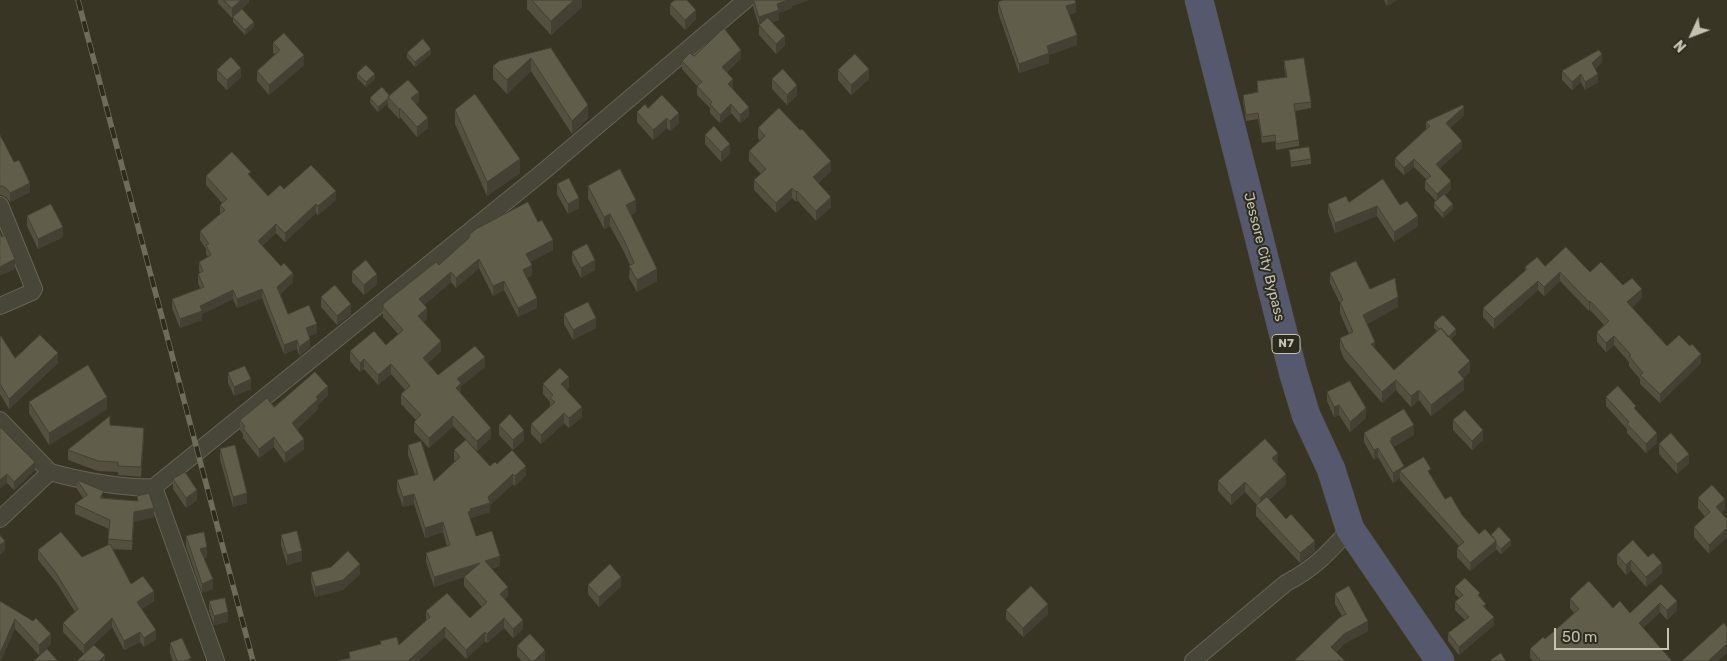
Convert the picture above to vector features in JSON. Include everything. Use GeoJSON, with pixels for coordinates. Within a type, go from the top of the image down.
{"type":"FeatureCollection","features":[{"type":"Feature","properties":{"kind":"highway","name":"Jessore City Bypass"},"geometry":{"type":"LineString","coordinates":[[1199,0],[1293,372],[1306,415],[1331,469],[1350,528],[1440,661]]}},
{"type":"Feature","properties":{"kind":"street"},"geometry":{"type":"LineString","coordinates":[[0,420],[50,472],[140,488],[154,487],[544,171],[746,0]]}},
{"type":"Feature","properties":{"kind":"street"},"geometry":{"type":"LineString","coordinates":[[0,205],[34,289],[32,292],[0,306]]}},
{"type":"Feature","properties":{"kind":"street"},"geometry":{"type":"LineString","coordinates":[[0,519],[50,472]]}},
{"type":"Feature","properties":{"kind":"street"},"geometry":{"type":"LineString","coordinates":[[154,487],[216,661]]}},
{"type":"Feature","properties":{"kind":"street"},"geometry":{"type":"LineString","coordinates":[[1193,661],[1286,584],[1301,576],[1320,561],[1350,528]]}},
{"type":"Feature","properties":{"kind":"building"},"geometry":{"type":"Polygon","coordinates":[[[224,0],[241,0],[232,8],[224,0]]]}},
{"type":"Feature","properties":{"kind":"building"},"geometry":{"type":"Polygon","coordinates":[[[532,0],[574,0],[551,21],[532,0]]]}},
{"type":"Feature","properties":{"kind":"building"},"geometry":{"type":"Polygon","coordinates":[[[675,0],[687,0],[696,10],[685,20],[670,4],[675,0]]]}},
{"type":"Feature","properties":{"kind":"building"},"geometry":{"type":"Polygon","coordinates":[[[754,0],[788,0],[777,4],[779,10],[759,17],[754,0]]]}},
{"type":"Feature","properties":{"kind":"building"},"geometry":{"type":"Polygon","coordinates":[[[1004,0],[1075,0],[1076,3],[1066,6],[1077,35],[1047,46],[1049,53],[1019,64],[998,2],[1004,0]]]}},
{"type":"Feature","properties":{"kind":"building"},"geometry":{"type":"Polygon","coordinates":[[[242,9],[254,22],[245,30],[233,17],[242,9]]]}},
{"type":"Feature","properties":{"kind":"building"},"geometry":{"type":"Polygon","coordinates":[[[768,18],[785,36],[776,44],[759,25],[768,18]]]}},
{"type":"Feature","properties":{"kind":"building"},"geometry":{"type":"Polygon","coordinates":[[[724,28],[741,50],[722,67],[733,79],[728,84],[749,107],[740,115],[731,104],[720,115],[710,104],[712,102],[697,86],[702,82],[682,61],[690,53],[694,56],[724,28]]]}},
{"type":"Feature","properties":{"kind":"building"},"geometry":{"type":"Polygon","coordinates":[[[284,33],[304,55],[269,85],[257,71],[280,50],[273,43],[284,33]]]}},
{"type":"Feature","properties":{"kind":"building"},"geometry":{"type":"Polygon","coordinates":[[[423,39],[431,49],[415,62],[407,53],[423,39]]]}},
{"type":"Feature","properties":{"kind":"building"},"geometry":{"type":"Polygon","coordinates":[[[551,48],[588,105],[572,121],[531,58],[507,80],[493,66],[499,61],[551,48]]]}},
{"type":"Feature","properties":{"kind":"building"},"geometry":{"type":"Polygon","coordinates":[[[1599,50],[1602,54],[1592,63],[1598,74],[1585,82],[1581,74],[1572,82],[1562,71],[1599,50]]]}},
{"type":"Feature","properties":{"kind":"building"},"geometry":{"type":"Polygon","coordinates":[[[855,54],[869,69],[851,85],[838,70],[855,54]]]}},
{"type":"Feature","properties":{"kind":"building"},"geometry":{"type":"Polygon","coordinates":[[[231,57],[241,68],[227,80],[217,70],[231,57]]]}},
{"type":"Feature","properties":{"kind":"building"},"geometry":{"type":"Polygon","coordinates":[[[1304,58],[1311,102],[1294,104],[1299,140],[1276,144],[1275,135],[1262,137],[1258,113],[1246,115],[1243,95],[1258,92],[1257,81],[1287,77],[1284,61],[1304,58]]]}},
{"type":"Feature","properties":{"kind":"building"},"geometry":{"type":"Polygon","coordinates":[[[366,65],[375,74],[366,82],[357,73],[366,65]]]}},
{"type":"Feature","properties":{"kind":"building"},"geometry":{"type":"Polygon","coordinates":[[[783,69],[797,85],[787,95],[772,79],[783,69]]]}},
{"type":"Feature","properties":{"kind":"building"},"geometry":{"type":"Polygon","coordinates":[[[408,80],[419,92],[411,98],[428,118],[417,127],[388,97],[408,80]]]}},
{"type":"Feature","properties":{"kind":"building"},"geometry":{"type":"Polygon","coordinates":[[[382,87],[390,96],[378,107],[370,98],[382,87]]]}},
{"type":"Feature","properties":{"kind":"building"},"geometry":{"type":"Polygon","coordinates":[[[475,94],[520,159],[487,182],[455,110],[475,94]]]}},
{"type":"Feature","properties":{"kind":"building"},"geometry":{"type":"Polygon","coordinates":[[[662,95],[679,113],[670,121],[667,118],[653,130],[637,112],[645,104],[648,108],[662,95]]]}},
{"type":"Feature","properties":{"kind":"building"},"geometry":{"type":"Polygon","coordinates":[[[1463,105],[1464,107],[1446,123],[1462,141],[1436,164],[1451,181],[1437,194],[1425,181],[1431,176],[1414,159],[1404,168],[1395,158],[1430,126],[1426,122],[1463,105]]]}},
{"type":"Feature","properties":{"kind":"building"},"geometry":{"type":"Polygon","coordinates":[[[779,108],[800,130],[802,129],[831,161],[813,177],[831,197],[816,211],[792,188],[776,203],[754,180],[766,169],[749,151],[765,136],[758,128],[779,108]]]}},
{"type":"Feature","properties":{"kind":"building"},"geometry":{"type":"Polygon","coordinates":[[[714,126],[730,144],[721,152],[705,135],[714,126]]]}},
{"type":"Feature","properties":{"kind":"building"},"geometry":{"type":"Polygon","coordinates":[[[0,135],[14,162],[19,160],[30,183],[10,193],[6,188],[0,186],[0,135]]]}},
{"type":"Feature","properties":{"kind":"building"},"geometry":{"type":"Polygon","coordinates":[[[1309,147],[1311,159],[1291,162],[1289,150],[1309,147]]]}},
{"type":"Feature","properties":{"kind":"building"},"geometry":{"type":"Polygon","coordinates":[[[232,152],[251,172],[248,174],[268,196],[280,185],[284,189],[311,165],[336,191],[318,206],[316,204],[285,233],[276,224],[258,241],[281,266],[284,263],[293,273],[277,287],[288,314],[309,305],[317,324],[306,328],[310,339],[299,347],[297,340],[284,345],[262,289],[237,299],[233,290],[200,306],[202,311],[180,319],[172,299],[204,287],[198,274],[203,271],[199,262],[211,255],[206,245],[209,244],[200,231],[225,210],[220,205],[227,199],[206,176],[232,152]]]}},
{"type":"Feature","properties":{"kind":"building"},"geometry":{"type":"Polygon","coordinates":[[[620,169],[636,200],[626,205],[657,269],[637,280],[629,266],[634,263],[624,240],[610,214],[604,217],[588,186],[620,169]]]}},
{"type":"Feature","properties":{"kind":"building"},"geometry":{"type":"Polygon","coordinates":[[[569,178],[579,198],[568,204],[557,184],[569,178]]]}},
{"type":"Feature","properties":{"kind":"building"},"geometry":{"type":"Polygon","coordinates":[[[1383,179],[1400,205],[1407,201],[1418,216],[1394,232],[1377,206],[1335,223],[1328,204],[1346,196],[1349,202],[1383,179]]]}},
{"type":"Feature","properties":{"kind":"building"},"geometry":{"type":"Polygon","coordinates":[[[1444,194],[1453,204],[1443,213],[1434,203],[1444,194]]]}},
{"type":"Feature","properties":{"kind":"building"},"geometry":{"type":"Polygon","coordinates":[[[528,202],[538,222],[542,220],[553,240],[526,254],[532,265],[523,270],[537,298],[518,308],[504,281],[493,286],[479,259],[456,278],[451,272],[419,299],[427,308],[418,316],[441,341],[423,358],[438,375],[475,346],[485,357],[457,379],[461,383],[456,388],[491,428],[477,441],[453,416],[429,438],[414,422],[421,415],[401,394],[410,386],[391,364],[378,375],[364,359],[360,363],[350,351],[374,331],[386,345],[403,330],[383,307],[383,304],[436,262],[439,265],[470,237],[469,235],[476,229],[528,202]]]}},
{"type":"Feature","properties":{"kind":"building"},"geometry":{"type":"Polygon","coordinates":[[[51,204],[63,227],[38,239],[27,216],[51,204]]]}},
{"type":"Feature","properties":{"kind":"building"},"geometry":{"type":"Polygon","coordinates":[[[0,233],[2,237],[5,235],[15,259],[0,267],[0,233]]]}},
{"type":"Feature","properties":{"kind":"building"},"geometry":{"type":"Polygon","coordinates":[[[587,244],[595,260],[581,268],[572,252],[587,244]]]}},
{"type":"Feature","properties":{"kind":"building"},"geometry":{"type":"Polygon","coordinates":[[[1566,247],[1590,272],[1601,262],[1623,285],[1632,278],[1642,289],[1627,302],[1667,346],[1679,335],[1690,346],[1692,344],[1701,354],[1660,394],[1640,375],[1643,373],[1629,356],[1631,355],[1614,336],[1606,343],[1597,332],[1609,321],[1560,272],[1544,287],[1538,281],[1494,319],[1483,308],[1527,269],[1525,267],[1537,257],[1545,266],[1566,247]]]}},
{"type":"Feature","properties":{"kind":"building"},"geometry":{"type":"Polygon","coordinates":[[[366,260],[377,274],[364,285],[352,272],[366,260]]]}},
{"type":"Feature","properties":{"kind":"building"},"geometry":{"type":"Polygon","coordinates":[[[1356,261],[1370,289],[1395,278],[1398,297],[1363,315],[1375,342],[1371,344],[1394,370],[1441,328],[1470,361],[1458,372],[1464,379],[1431,405],[1419,390],[1411,396],[1396,380],[1382,392],[1344,348],[1340,338],[1353,332],[1340,302],[1343,300],[1330,273],[1356,261]]]}},
{"type":"Feature","properties":{"kind":"building"},"geometry":{"type":"Polygon","coordinates":[[[335,285],[351,304],[337,316],[321,297],[335,285]]]}},
{"type":"Feature","properties":{"kind":"building"},"geometry":{"type":"Polygon","coordinates":[[[588,302],[596,318],[573,330],[564,314],[588,302]]]}},
{"type":"Feature","properties":{"kind":"building"},"geometry":{"type":"Polygon","coordinates":[[[1443,315],[1456,329],[1448,337],[1434,323],[1443,315]]]}},
{"type":"Feature","properties":{"kind":"building"},"geometry":{"type":"Polygon","coordinates":[[[40,335],[58,353],[9,399],[0,384],[0,336],[15,358],[40,335]]]}},
{"type":"Feature","properties":{"kind":"building"},"geometry":{"type":"Polygon","coordinates":[[[88,365],[107,397],[49,433],[29,402],[88,365]]]}},
{"type":"Feature","properties":{"kind":"building"},"geometry":{"type":"Polygon","coordinates":[[[245,366],[251,379],[234,387],[228,373],[245,366]]]}},
{"type":"Feature","properties":{"kind":"building"},"geometry":{"type":"Polygon","coordinates":[[[560,368],[569,377],[561,384],[582,407],[569,418],[564,413],[541,435],[531,424],[555,402],[550,398],[553,395],[543,384],[560,368]]]}},
{"type":"Feature","properties":{"kind":"building"},"geometry":{"type":"Polygon","coordinates":[[[315,372],[328,386],[316,397],[318,399],[292,423],[304,439],[285,453],[274,437],[259,449],[243,428],[245,427],[240,420],[267,398],[274,407],[315,372]]]}},
{"type":"Feature","properties":{"kind":"building"},"geometry":{"type":"Polygon","coordinates":[[[1350,381],[1366,408],[1350,422],[1339,405],[1334,407],[1327,392],[1350,381]]]}},
{"type":"Feature","properties":{"kind":"building"},"geometry":{"type":"Polygon","coordinates":[[[1618,386],[1636,406],[1634,408],[1657,433],[1646,444],[1627,424],[1629,422],[1606,397],[1618,386]]]}},
{"type":"Feature","properties":{"kind":"building"},"geometry":{"type":"Polygon","coordinates":[[[1404,409],[1414,425],[1391,438],[1392,440],[1390,441],[1404,466],[1393,473],[1378,448],[1374,450],[1364,433],[1404,409]]]}},
{"type":"Feature","properties":{"kind":"building"},"geometry":{"type":"Polygon","coordinates":[[[1465,410],[1483,430],[1472,441],[1453,420],[1465,410]]]}},
{"type":"Feature","properties":{"kind":"building"},"geometry":{"type":"Polygon","coordinates":[[[510,414],[524,430],[513,440],[499,425],[510,414]]]}},
{"type":"Feature","properties":{"kind":"building"},"geometry":{"type":"Polygon","coordinates":[[[110,416],[110,425],[144,428],[141,467],[118,466],[118,462],[98,461],[68,450],[110,416]]]}},
{"type":"Feature","properties":{"kind":"building"},"geometry":{"type":"Polygon","coordinates":[[[0,427],[35,462],[14,482],[7,474],[0,480],[0,427]]]}},
{"type":"Feature","properties":{"kind":"building"},"geometry":{"type":"Polygon","coordinates":[[[1671,433],[1689,454],[1677,464],[1659,444],[1671,433]]]}},
{"type":"Feature","properties":{"kind":"building"},"geometry":{"type":"Polygon","coordinates":[[[1265,439],[1278,453],[1272,458],[1286,474],[1260,498],[1245,482],[1231,495],[1218,481],[1265,439]]]}},
{"type":"Feature","properties":{"kind":"building"},"geometry":{"type":"Polygon","coordinates":[[[466,440],[490,466],[495,462],[497,464],[512,450],[526,466],[515,476],[513,474],[488,497],[490,503],[470,509],[471,511],[468,512],[476,536],[492,531],[500,556],[485,561],[508,587],[500,594],[523,620],[513,629],[504,618],[487,634],[485,632],[466,650],[445,627],[410,661],[337,661],[350,658],[349,652],[381,644],[380,641],[397,637],[399,645],[430,617],[426,611],[447,593],[470,618],[487,602],[464,577],[480,563],[434,577],[426,553],[450,545],[443,522],[425,528],[414,494],[403,497],[397,480],[418,474],[408,445],[421,441],[434,481],[460,457],[454,450],[466,440]]]}},
{"type":"Feature","properties":{"kind":"building"},"geometry":{"type":"Polygon","coordinates":[[[235,445],[247,493],[233,497],[220,449],[235,445]]]}},
{"type":"Feature","properties":{"kind":"building"},"geometry":{"type":"Polygon","coordinates":[[[1424,457],[1431,469],[1428,471],[1445,499],[1451,496],[1462,515],[1479,534],[1485,529],[1496,541],[1470,563],[1457,548],[1464,542],[1400,471],[1424,457]]]}},
{"type":"Feature","properties":{"kind":"building"},"geometry":{"type":"Polygon","coordinates":[[[185,472],[197,490],[186,498],[173,479],[185,472]]]}},
{"type":"Feature","properties":{"kind":"building"},"geometry":{"type":"Polygon","coordinates":[[[77,480],[104,491],[100,498],[138,501],[137,496],[149,493],[154,508],[134,512],[132,541],[108,539],[110,520],[75,504],[87,495],[77,480]]]}},
{"type":"Feature","properties":{"kind":"building"},"geometry":{"type":"Polygon","coordinates":[[[1712,485],[1725,499],[1716,507],[1727,519],[1727,528],[1709,545],[1694,527],[1710,512],[1698,498],[1712,485]]]}},
{"type":"Feature","properties":{"kind":"building"},"geometry":{"type":"Polygon","coordinates":[[[1267,497],[1286,519],[1291,514],[1315,541],[1300,553],[1256,506],[1267,497]]]}},
{"type":"Feature","properties":{"kind":"building"},"geometry":{"type":"Polygon","coordinates":[[[1499,527],[1511,540],[1501,549],[1491,535],[1499,527]]]}},
{"type":"Feature","properties":{"kind":"building"},"geometry":{"type":"Polygon","coordinates":[[[297,531],[302,551],[287,555],[281,535],[297,531]]]}},
{"type":"Feature","properties":{"kind":"building"},"geometry":{"type":"Polygon","coordinates":[[[61,532],[82,557],[110,544],[131,584],[143,576],[154,591],[137,602],[156,630],[144,638],[140,632],[124,641],[112,618],[84,645],[63,623],[78,609],[56,573],[38,550],[61,532]]]}},
{"type":"Feature","properties":{"kind":"building"},"geometry":{"type":"Polygon","coordinates":[[[204,532],[207,547],[200,549],[213,579],[202,584],[186,536],[204,532]]]}},
{"type":"Feature","properties":{"kind":"building"},"geometry":{"type":"Polygon","coordinates":[[[0,535],[5,541],[0,545],[0,535]]]}},
{"type":"Feature","properties":{"kind":"building"},"geometry":{"type":"Polygon","coordinates":[[[1633,540],[1648,557],[1653,553],[1662,563],[1646,577],[1631,560],[1626,565],[1617,555],[1633,540]]]}},
{"type":"Feature","properties":{"kind":"building"},"geometry":{"type":"Polygon","coordinates":[[[348,551],[360,564],[343,580],[315,587],[311,572],[331,567],[348,551]]]}},
{"type":"Feature","properties":{"kind":"building"},"geometry":{"type":"Polygon","coordinates":[[[610,564],[621,577],[599,597],[588,585],[610,564]]]}},
{"type":"Feature","properties":{"kind":"building"},"geometry":{"type":"Polygon","coordinates":[[[1465,578],[1480,593],[1478,595],[1486,604],[1483,606],[1494,617],[1459,647],[1448,633],[1469,617],[1455,602],[1463,595],[1455,587],[1465,578]]]}},
{"type":"Feature","properties":{"kind":"building"},"geometry":{"type":"Polygon","coordinates":[[[1589,581],[1613,608],[1620,601],[1630,613],[1661,584],[1677,601],[1667,610],[1660,603],[1639,623],[1672,661],[1539,661],[1530,649],[1543,637],[1545,639],[1579,609],[1570,599],[1589,581]]]}},
{"type":"Feature","properties":{"kind":"building"},"geometry":{"type":"Polygon","coordinates":[[[1031,586],[1048,604],[1023,628],[1006,610],[1031,586]]]}},
{"type":"Feature","properties":{"kind":"building"},"geometry":{"type":"Polygon","coordinates":[[[1349,586],[1368,621],[1344,634],[1331,647],[1345,661],[1296,661],[1339,618],[1346,614],[1335,594],[1349,586]]]}},
{"type":"Feature","properties":{"kind":"building"},"geometry":{"type":"Polygon","coordinates":[[[225,598],[228,612],[214,616],[209,601],[225,598]]]}},
{"type":"Feature","properties":{"kind":"building"},"geometry":{"type":"Polygon","coordinates":[[[0,601],[33,621],[36,618],[51,634],[39,645],[15,619],[0,653],[0,601]]]}},
{"type":"Feature","properties":{"kind":"building"},"geometry":{"type":"Polygon","coordinates":[[[1724,623],[1727,627],[1727,644],[1708,661],[1682,661],[1724,623]]]}},
{"type":"Feature","properties":{"kind":"building"},"geometry":{"type":"Polygon","coordinates":[[[530,634],[545,650],[534,661],[531,661],[517,646],[530,634]]]}},
{"type":"Feature","properties":{"kind":"building"},"geometry":{"type":"Polygon","coordinates":[[[182,638],[191,658],[185,661],[177,661],[170,643],[182,638]]]}},
{"type":"Feature","properties":{"kind":"building"},"geometry":{"type":"Polygon","coordinates":[[[94,645],[105,655],[99,661],[77,661],[94,645]]]}},
{"type":"Feature","properties":{"kind":"building"},"geometry":{"type":"Polygon","coordinates":[[[47,649],[58,661],[34,661],[47,649]]]}},
{"type":"Feature","properties":{"kind":"building"},"geometry":{"type":"Polygon","coordinates":[[[1501,653],[1506,661],[1491,661],[1491,660],[1501,653]]]}},
{"type":"Feature","properties":{"kind":"railway"},"geometry":{"type":"LineString","coordinates":[[78,0],[253,661]]}}]}
